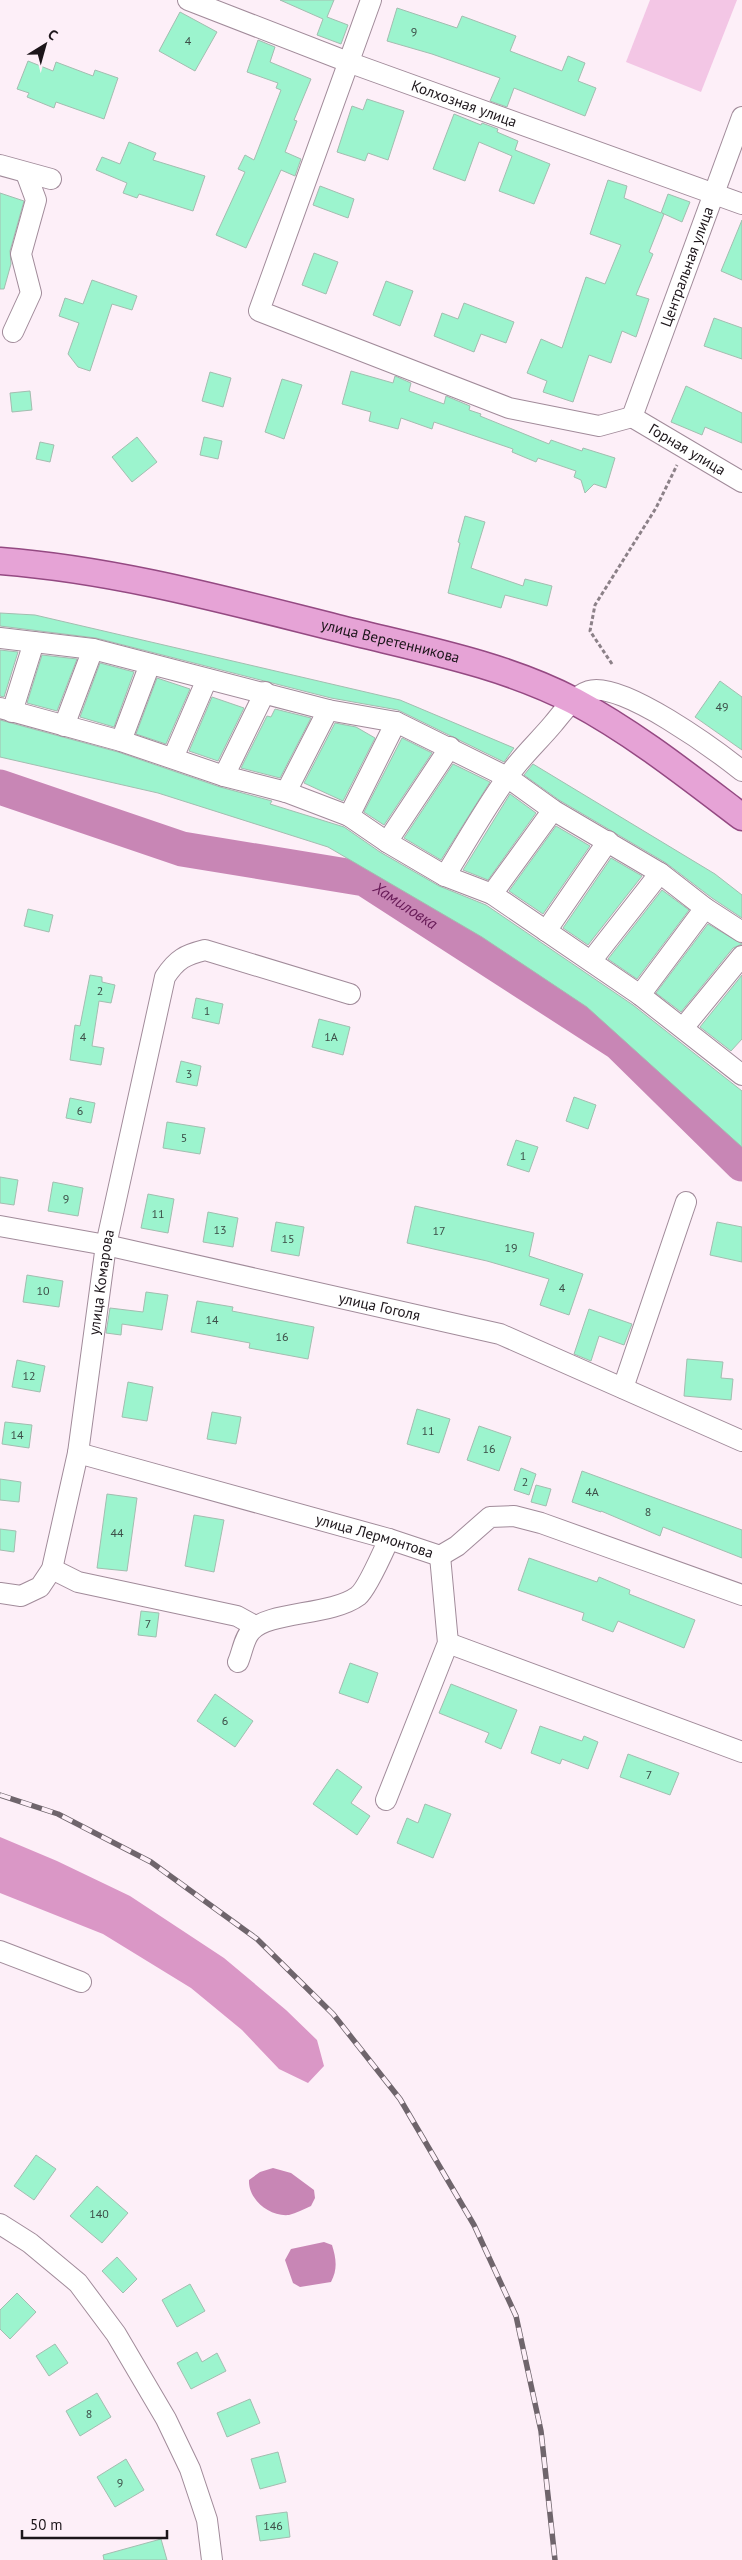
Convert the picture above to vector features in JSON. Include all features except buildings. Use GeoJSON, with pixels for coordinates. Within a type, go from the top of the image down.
{"type":"FeatureCollection","features":[{"type":"Feature","properties":{"kind":"main road","name":"улица Веретенникова"},"geometry":{"type":"LineString","coordinates":[[0,561],[60,566],[148,582],[440,654],[526,680],[573,701],[649,748],[742,817]]}},
{"type":"Feature","properties":{"kind":"street","name":"Колхозная улица"},"geometry":{"type":"LineString","coordinates":[[188,0],[348,62],[742,204]]}},
{"type":"Feature","properties":{"kind":"street"},"geometry":{"type":"LineString","coordinates":[[371,0],[259,311],[510,408],[599,426],[632,418]]}},
{"type":"Feature","properties":{"kind":"street","name":"Центральная улица"},"geometry":{"type":"LineString","coordinates":[[632,418],[742,117]]}},
{"type":"Feature","properties":{"kind":"street"},"geometry":{"type":"LineString","coordinates":[[0,165],[51,179]]}},
{"type":"Feature","properties":{"kind":"street"},"geometry":{"type":"LineString","coordinates":[[13,332],[31,293],[20,254],[36,200],[26,173]]}},
{"type":"Feature","properties":{"kind":"street","name":"Горная улица"},"geometry":{"type":"LineString","coordinates":[[632,418],[742,482]]}},
{"type":"Feature","properties":{"kind":"street"},"geometry":{"type":"LineString","coordinates":[[0,638],[93,649],[265,692],[328,710],[396,722],[450,747],[507,777],[553,810],[660,873],[704,908],[742,932]]}},
{"type":"Feature","properties":{"kind":"street"},"geometry":{"type":"LineString","coordinates":[[34,642],[6,710],[121,741],[224,776],[286,792],[349,816],[387,842],[445,876],[492,894],[640,995],[739,1067]]}},
{"type":"Feature","properties":{"kind":"street"},"geometry":{"type":"LineString","coordinates":[[64,726],[93,649]]}},
{"type":"Feature","properties":{"kind":"street"},"geometry":{"type":"LineString","coordinates":[[121,741],[150,664]]}},
{"type":"Feature","properties":{"kind":"street"},"geometry":{"type":"LineString","coordinates":[[173,758],[208,679]]}},
{"type":"Feature","properties":{"kind":"street"},"geometry":{"type":"LineString","coordinates":[[445,876],[507,777],[573,701],[590,690],[607,692],[632,700],[663,716],[710,746],[742,771]]}},
{"type":"Feature","properties":{"kind":"street"},"geometry":{"type":"LineString","coordinates":[[224,776],[265,692]]}},
{"type":"Feature","properties":{"kind":"street"},"geometry":{"type":"LineString","coordinates":[[286,792],[328,710]]}},
{"type":"Feature","properties":{"kind":"street"},"geometry":{"type":"LineString","coordinates":[[349,816],[396,722]]}},
{"type":"Feature","properties":{"kind":"street"},"geometry":{"type":"LineString","coordinates":[[387,842],[450,747]]}},
{"type":"Feature","properties":{"kind":"street"},"geometry":{"type":"LineString","coordinates":[[492,894],[553,810]]}},
{"type":"Feature","properties":{"kind":"street"},"geometry":{"type":"LineString","coordinates":[[546,931],[608,841]]}},
{"type":"Feature","properties":{"kind":"street"},"geometry":{"type":"LineString","coordinates":[[591,961],[660,873]]}},
{"type":"Feature","properties":{"kind":"street"},"geometry":{"type":"LineString","coordinates":[[640,995],[704,908]]}},
{"type":"Feature","properties":{"kind":"street","name":"улица Комарова"},"geometry":{"type":"LineString","coordinates":[[0,1593],[21,1596],[40,1588],[52,1569],[78,1453],[106,1245],[165,977],[175,962],[192,953],[205,950],[350,994]]}},
{"type":"Feature","properties":{"kind":"street"},"geometry":{"type":"LineString","coordinates":[[683,1028],[742,956]]}},
{"type":"Feature","properties":{"kind":"street"},"geometry":{"type":"LineString","coordinates":[[623,1388],[686,1202]]}},
{"type":"Feature","properties":{"kind":"street","name":"улица Гоголя"},"geometry":{"type":"LineString","coordinates":[[0,1226],[106,1245],[500,1334],[742,1440]]}},
{"type":"Feature","properties":{"kind":"street","name":"улица Лермонтова"},"geometry":{"type":"LineString","coordinates":[[78,1453],[389,1538],[440,1556],[457,1546],[490,1517],[514,1516],[541,1523],[742,1595]]}},
{"type":"Feature","properties":{"kind":"street"},"geometry":{"type":"LineString","coordinates":[[238,1662],[249,1632],[265,1621],[325,1610],[360,1595],[389,1538]]}},
{"type":"Feature","properties":{"kind":"street"},"geometry":{"type":"LineString","coordinates":[[386,1800],[448,1642],[440,1556]]}},
{"type":"Feature","properties":{"kind":"street"},"geometry":{"type":"LineString","coordinates":[[52,1569],[78,1582],[238,1616],[256,1626]]}},
{"type":"Feature","properties":{"kind":"street"},"geometry":{"type":"LineString","coordinates":[[448,1642],[742,1752]]}},
{"type":"Feature","properties":{"kind":"street"},"geometry":{"type":"LineString","coordinates":[[0,1952],[81,1982]]}},
{"type":"Feature","properties":{"kind":"street"},"geometry":{"type":"LineString","coordinates":[[0,2224],[30,2243],[78,2283],[116,2334],[166,2419],[190,2468],[207,2520],[212,2560]]}},
{"type":"Feature","properties":{"kind":"path"},"geometry":{"type":"LineString","coordinates":[[612,664],[590,631],[595,605],[656,508],[668,484]]}},
{"type":"Feature","properties":{"kind":"shaded area"},"geometry":{"type":"Polygon","coordinates":[[[650,0],[737,0],[701,92],[626,62],[650,0]]]}},
{"type":"Feature","properties":{"kind":"shaded area"},"geometry":{"type":"Polygon","coordinates":[[[0,1837],[57,1861],[130,1896],[224,1958],[286,2010],[317,2040],[324,2066],[308,2083],[279,2069],[242,2030],[191,1988],[103,1934],[0,1893],[0,1837]]]}},
{"type":"Feature","properties":{"kind":"shaded area"},"geometry":{"type":"Polygon","coordinates":[[[273,2168],[291,2173],[314,2190],[315,2198],[311,2206],[289,2215],[281,2215],[267,2210],[256,2200],[252,2194],[249,2180],[260,2172],[273,2168]]]}},
{"type":"Feature","properties":{"kind":"shaded area"},"geometry":{"type":"Polygon","coordinates":[[[324,2242],[332,2245],[335,2254],[336,2264],[331,2282],[300,2287],[293,2283],[285,2260],[291,2249],[324,2242]]]}},
{"type":"Feature","properties":{"kind":"waterway","name":"Хамиловка"},"geometry":{"type":"LineString","coordinates":[[0,787],[182,849],[365,879],[619,1043],[742,1164]]}},
{"type":"Feature","properties":{"kind":"railway"},"geometry":{"type":"LineString","coordinates":[[0,1795],[58,1814],[151,1862],[257,1939],[333,2014],[400,2099],[474,2225],[516,2316],[541,2431],[555,2560]]}}]}
